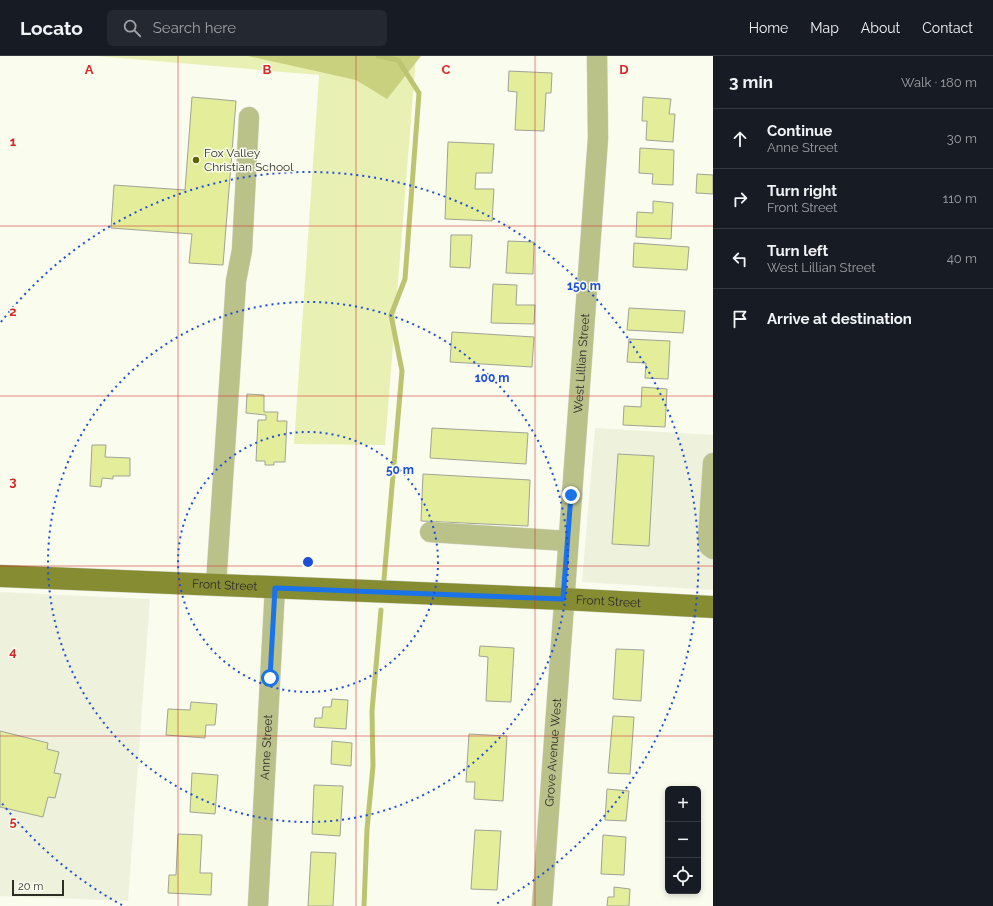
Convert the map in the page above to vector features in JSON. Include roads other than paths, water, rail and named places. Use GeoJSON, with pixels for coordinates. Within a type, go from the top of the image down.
{"type":"FeatureCollection","features":[{"type":"Feature","properties":{"kind":"main road","name":"Front Street"},"geometry":{"type":"LineString","coordinates":[[0,576],[563,599],[713,607]]}},
{"type":"Feature","properties":{"kind":"street","name":"West Lillian Street"},"geometry":{"type":"LineString","coordinates":[[563,599],[598,138],[598,56]]}},
{"type":"Feature","properties":{"kind":"street"},"geometry":{"type":"LineString","coordinates":[[216,585],[236,281],[242,250],[249,117]]}},
{"type":"Feature","properties":{"kind":"street"},"geometry":{"type":"LineString","coordinates":[[713,463],[708,539],[709,546],[713,549]]}},
{"type":"Feature","properties":{"kind":"street"},"geometry":{"type":"LineString","coordinates":[[430,532],[567,541]]}},
{"type":"Feature","properties":{"kind":"street","name":"Anne Street"},"geometry":{"type":"LineString","coordinates":[[258,906],[275,588]]}},
{"type":"Feature","properties":{"kind":"street","name":"Grove Avenue West"},"geometry":{"type":"LineString","coordinates":[[542,906],[563,599]]}},
{"type":"Feature","properties":{"kind":"waterway"},"geometry":{"type":"LineString","coordinates":[[378,56],[398,60],[419,93],[405,279],[391,315],[402,371],[384,579]]}},
{"type":"Feature","properties":{"kind":"waterway"},"geometry":{"type":"LineString","coordinates":[[364,906],[367,829],[373,766],[372,711],[381,610]]}},
{"type":"Feature","properties":{"kind":"place","name":"Fox Valley Christian School"},"geometry":{"type":"Point","coordinates":[196,160]}}]}
